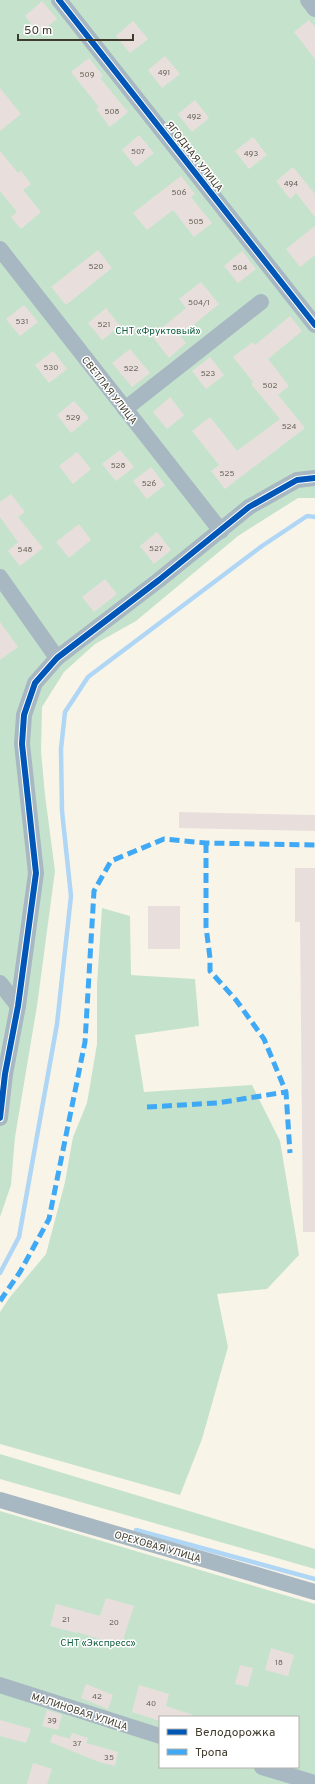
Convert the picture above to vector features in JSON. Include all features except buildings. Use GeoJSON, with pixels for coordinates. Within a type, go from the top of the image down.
{"type":"FeatureCollection","features":[{"type":"Feature","properties":{"kind":"street","name":"ЯГОДНАЯ УЛИЦА"},"geometry":{"type":"LineString","coordinates":[[59,0],[315,325]]}},
{"type":"Feature","properties":{"kind":"street"},"geometry":{"type":"LineString","coordinates":[[308,0],[315,9]]}},
{"type":"Feature","properties":{"kind":"street","name":"СВЕТЛАЯ УЛИЦА"},"geometry":{"type":"LineString","coordinates":[[0,249],[221,531]]}},
{"type":"Feature","properties":{"kind":"street"},"geometry":{"type":"LineString","coordinates":[[125,409],[261,302]]}},
{"type":"Feature","properties":{"kind":"street"},"geometry":{"type":"LineString","coordinates":[[0,1118],[5,1074],[18,1006],[36,873],[22,744],[24,715],[35,683],[58,658],[256,504],[297,480],[315,478]]}},
{"type":"Feature","properties":{"kind":"street"},"geometry":{"type":"LineString","coordinates":[[0,577],[58,658]]}},
{"type":"Feature","properties":{"kind":"street"},"geometry":{"type":"LineString","coordinates":[[0,983],[18,1006]]}},
{"type":"Feature","properties":{"kind":"street","name":"ОРЕХОВАЯ УЛИЦА"},"geometry":{"type":"LineString","coordinates":[[0,1500],[315,1592]]}},
{"type":"Feature","properties":{"kind":"street","name":"МАЛИНОВАЯ УЛИЦА"},"geometry":{"type":"LineString","coordinates":[[0,1685],[159,1736]]}},
{"type":"Feature","properties":{"kind":"street"},"geometry":{"type":"LineString","coordinates":[[265,1768],[315,1783]]}},
{"type":"Feature","properties":{"kind":"green space","name":"СНТ «Фруктовый»"},"geometry":{"type":"Polygon","coordinates":[[[0,0],[315,0],[315,498],[298,498],[238,536],[136,621],[95,644],[64,672],[42,707],[41,751],[55,871],[37,1006],[15,1137],[11,1185],[0,1217],[0,0]]]}},
{"type":"Feature","properties":{"kind":"green space"},"geometry":{"type":"Polygon","coordinates":[[[102,908],[130,916],[131,975],[195,979],[199,1026],[135,1035],[144,1092],[252,1085],[280,1141],[299,1255],[267,1289],[217,1294],[228,1347],[202,1439],[180,1495],[0,1444],[0,1312],[10,1297],[46,1254],[65,1182],[73,1137],[87,1103],[97,1044],[97,984],[102,908]]]}},
{"type":"Feature","properties":{"kind":"green space"},"geometry":{"type":"Polygon","coordinates":[[[0,1454],[315,1549],[315,1569],[0,1479],[0,1454]]]}},
{"type":"Feature","properties":{"kind":"green space","name":"СНТ «Экспресс»"},"geometry":{"type":"Polygon","coordinates":[[[0,1511],[315,1604],[315,1784],[0,1784],[0,1511]]]}},
{"type":"Feature","properties":{"kind":"waterway"},"geometry":{"type":"LineString","coordinates":[[0,1273],[19,1237],[57,1024],[71,896],[62,811],[61,749],[65,712],[88,677],[262,546],[307,516],[315,517]]}},
{"type":"Feature","properties":{"kind":"waterway"},"geometry":{"type":"LineString","coordinates":[[136,1530],[315,1579]]}},
{"type":"Feature","properties":{"kind":"marked path"},"geometry":{"type":"LineString","coordinates":[[0,1301],[20,1272],[49,1219],[85,1042],[94,891],[111,861],[164,839],[206,843],[315,845]]}},
{"type":"Feature","properties":{"kind":"marked path"},"geometry":{"type":"LineString","coordinates":[[206,843],[206,927],[210,971],[236,1000],[264,1039],[286,1092],[290,1153]]}},
{"type":"Feature","properties":{"kind":"marked path"},"geometry":{"type":"LineString","coordinates":[[147,1107],[217,1103],[286,1092]]}},
{"type":"Feature","properties":{"kind":"cycle path"},"geometry":{"type":"LineString","coordinates":[[59,0],[315,325]]}},
{"type":"Feature","properties":{"kind":"cycle path"},"geometry":{"type":"LineString","coordinates":[[0,1118],[5,1074],[18,1006],[36,873],[22,744],[24,715],[35,683],[57,658],[159,580],[249,507],[297,480],[315,478]]}}]}
